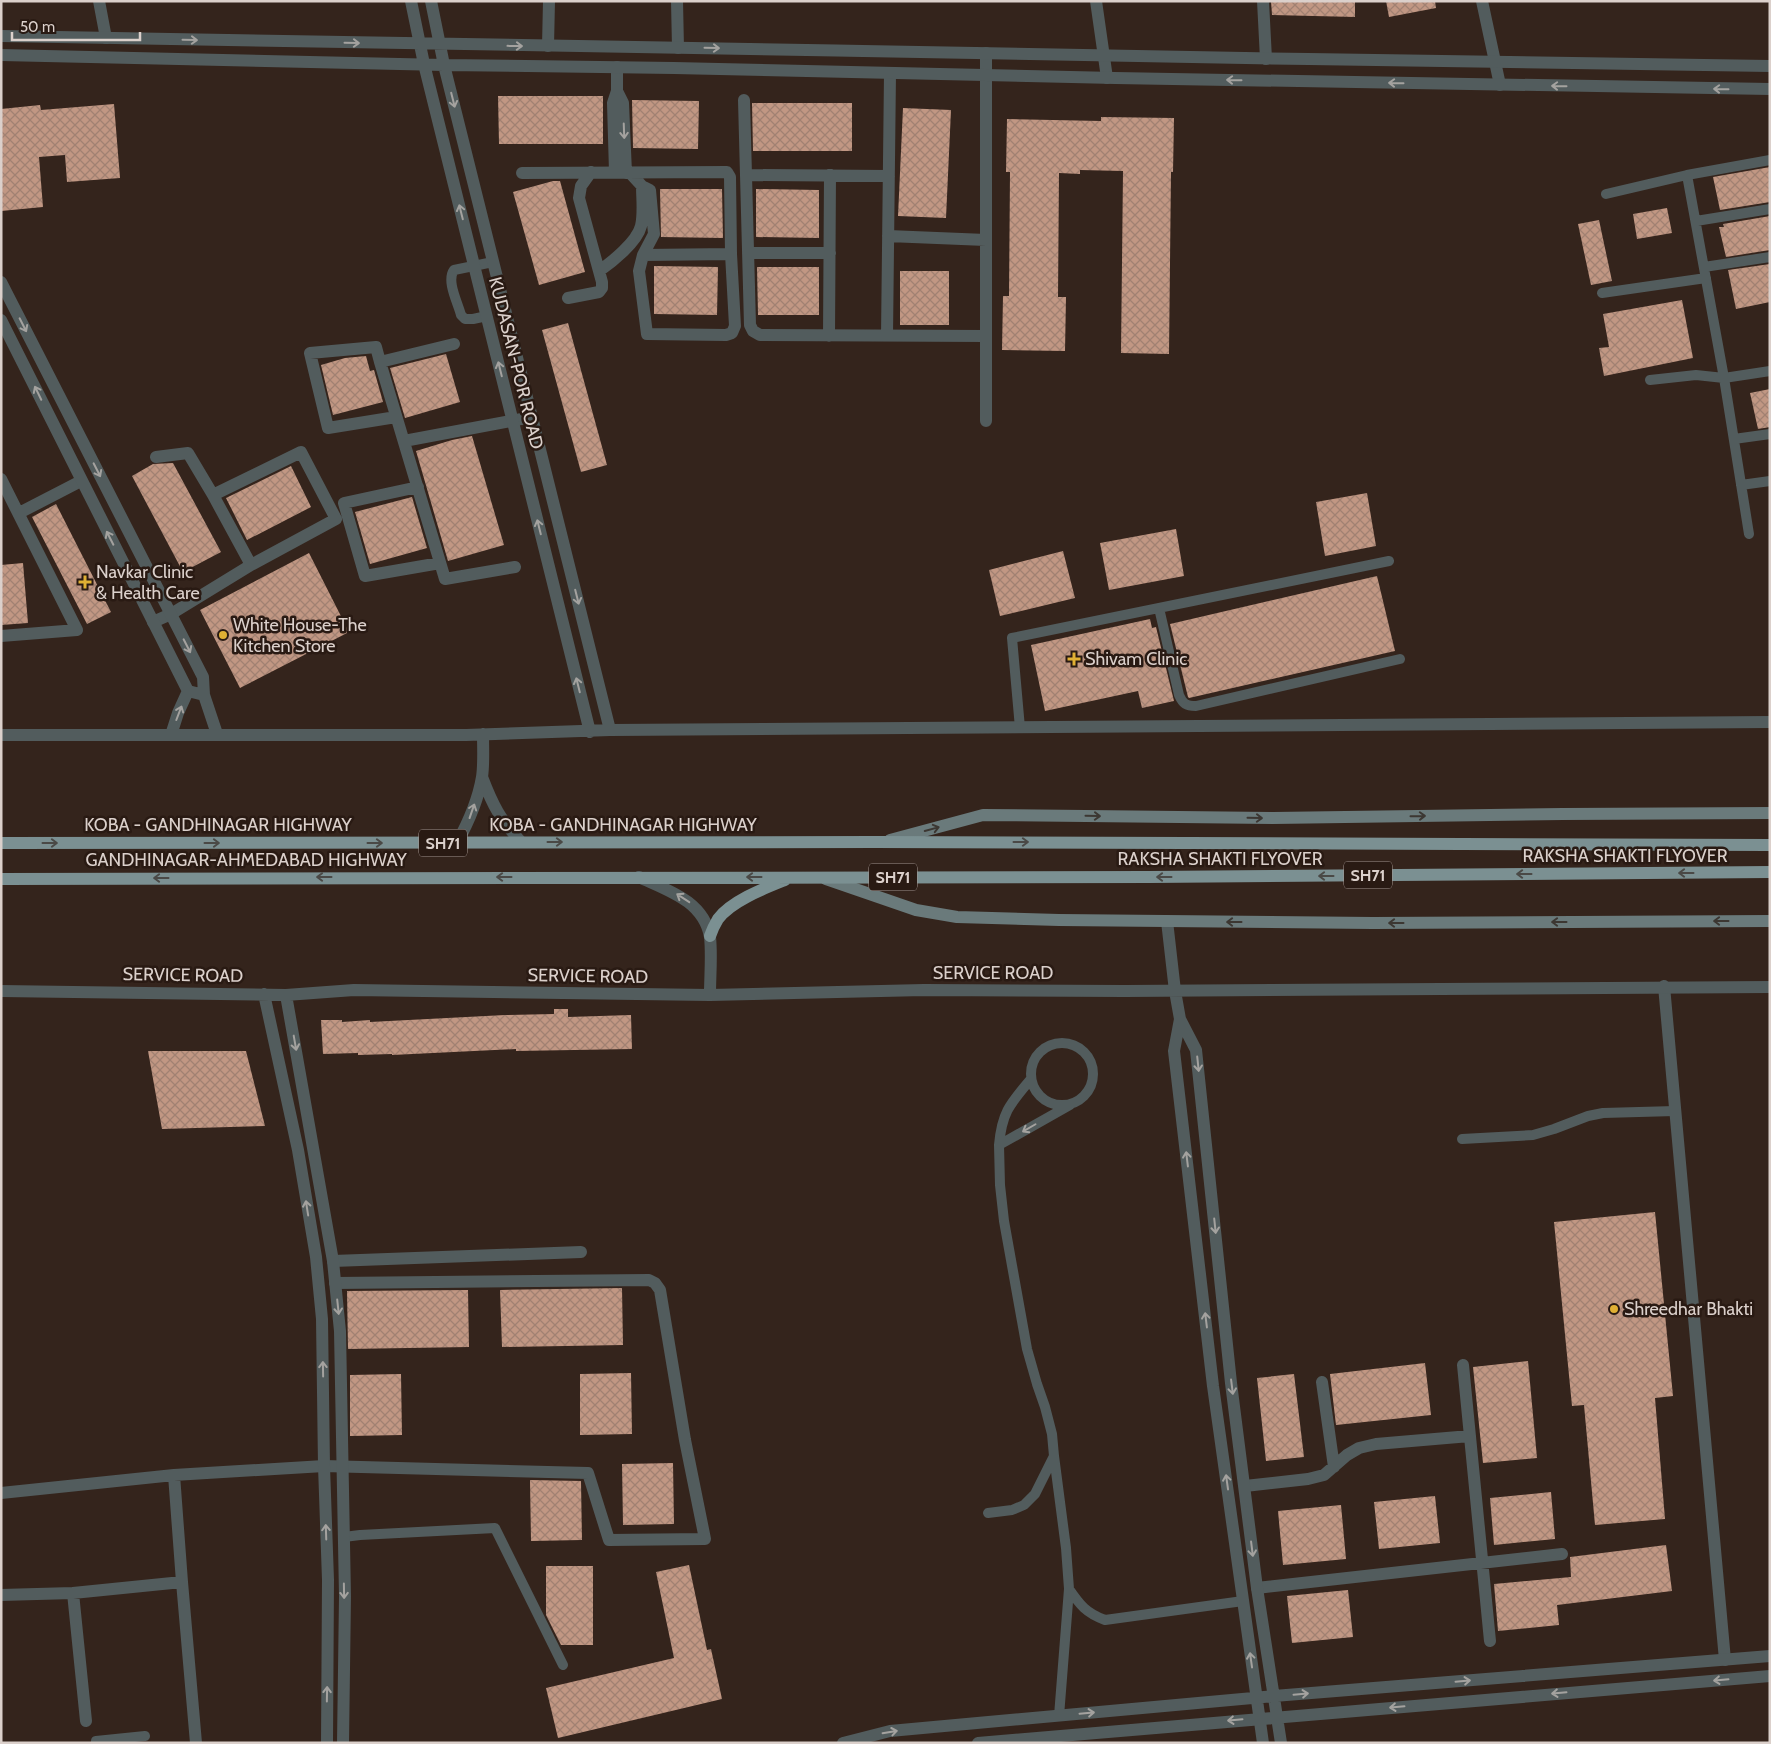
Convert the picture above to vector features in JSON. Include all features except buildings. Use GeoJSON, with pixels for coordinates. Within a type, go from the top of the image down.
{"type":"FeatureCollection","features":[{"type":"Feature","properties":{"kind":"main road"},"geometry":{"type":"LineString","coordinates":[[885,842],[983,815],[1272,818],[1770,813]]}},
{"type":"Feature","properties":{"kind":"main road","name":"KOBA - GANDHINAGAR HIGHWAY"},"geometry":{"type":"LineString","coordinates":[[1,843],[885,842]]}},
{"type":"Feature","properties":{"kind":"main road","name":"RAKSHA SHAKTI FLYOVER"},"geometry":{"type":"LineString","coordinates":[[885,842],[1770,845]]}},
{"type":"Feature","properties":{"kind":"main road","name":"RAKSHA SHAKTI FLYOVER"},"geometry":{"type":"LineString","coordinates":[[820,877],[1770,872]]}},
{"type":"Feature","properties":{"kind":"main road"},"geometry":{"type":"LineString","coordinates":[[710,936],[718,919],[732,906],[767,887],[792,877]]}},
{"type":"Feature","properties":{"kind":"main road"},"geometry":{"type":"LineString","coordinates":[[820,877],[916,910],[957,917],[1373,923],[1770,921]]}},
{"type":"Feature","properties":{"kind":"main road","name":"GANDHINAGAR-AHMEDABAD HIGHWAY"},"geometry":{"type":"LineString","coordinates":[[1,879],[820,877]]}},
{"type":"Feature","properties":{"kind":"street"},"geometry":{"type":"LineString","coordinates":[[99,1],[106,38]]}},
{"type":"Feature","properties":{"kind":"street","name":"KUDASAN-POR ROAD"},"geometry":{"type":"LineString","coordinates":[[412,1],[424,64],[590,732]]}},
{"type":"Feature","properties":{"kind":"street","name":"KUDASAN-POR ROAD"},"geometry":{"type":"LineString","coordinates":[[432,1],[444,65],[610,730]]}},
{"type":"Feature","properties":{"kind":"street"},"geometry":{"type":"LineString","coordinates":[[548,1],[548,46]]}},
{"type":"Feature","properties":{"kind":"street"},"geometry":{"type":"LineString","coordinates":[[677,1],[678,48]]}},
{"type":"Feature","properties":{"kind":"street"},"geometry":{"type":"LineString","coordinates":[[1096,1],[1107,78]]}},
{"type":"Feature","properties":{"kind":"street"},"geometry":{"type":"LineString","coordinates":[[1262,1],[1266,59]]}},
{"type":"Feature","properties":{"kind":"street"},"geometry":{"type":"LineString","coordinates":[[1482,1],[1500,85]]}},
{"type":"Feature","properties":{"kind":"street"},"geometry":{"type":"LineString","coordinates":[[1,36],[1105,55],[1496,64],[1770,66]]}},
{"type":"Feature","properties":{"kind":"street"},"geometry":{"type":"LineString","coordinates":[[986,53],[986,421]]}},
{"type":"Feature","properties":{"kind":"street"},"geometry":{"type":"LineString","coordinates":[[1,54],[444,65],[1770,89]]}},
{"type":"Feature","properties":{"kind":"street"},"geometry":{"type":"LineString","coordinates":[[522,173],[592,172],[624,172],[727,172],[730,177],[731,254],[735,326],[732,333],[726,335],[647,334],[639,271],[643,255],[654,234],[650,190],[624,172],[613,103],[617,91],[617,67]]}},
{"type":"Feature","properties":{"kind":"street"},"geometry":{"type":"LineString","coordinates":[[887,336],[890,73]]}},
{"type":"Feature","properties":{"kind":"street"},"geometry":{"type":"LineString","coordinates":[[744,100],[750,325],[753,331],[760,335],[986,336]]}},
{"type":"Feature","properties":{"kind":"street"},"geometry":{"type":"LineString","coordinates":[[568,298],[599,292],[602,288],[579,198],[581,186],[592,172]]}},
{"type":"Feature","properties":{"kind":"street"},"geometry":{"type":"LineString","coordinates":[[746,175],[889,176]]}},
{"type":"Feature","properties":{"kind":"street"},"geometry":{"type":"LineString","coordinates":[[829,336],[830,176]]}},
{"type":"Feature","properties":{"kind":"street"},"geometry":{"type":"LineString","coordinates":[[599,271],[625,250],[641,228],[642,186]]}},
{"type":"Feature","properties":{"kind":"street"},"geometry":{"type":"LineString","coordinates":[[888,236],[986,240]]}},
{"type":"Feature","properties":{"kind":"street"},"geometry":{"type":"LineString","coordinates":[[748,252],[830,253]]}},
{"type":"Feature","properties":{"kind":"street"},"geometry":{"type":"LineString","coordinates":[[643,255],[731,254]]}},
{"type":"Feature","properties":{"kind":"street"},"geometry":{"type":"LineString","coordinates":[[1,282],[203,677],[204,695],[217,734]]}},
{"type":"Feature","properties":{"kind":"street"},"geometry":{"type":"LineString","coordinates":[[1,320],[188,691],[204,695]]}},
{"type":"Feature","properties":{"kind":"street"},"geometry":{"type":"LineString","coordinates":[[380,362],[454,344]]}},
{"type":"Feature","properties":{"kind":"street"},"geometry":{"type":"LineString","coordinates":[[396,417],[328,428],[310,354],[376,347],[445,579],[515,566]]}},
{"type":"Feature","properties":{"kind":"street"},"geometry":{"type":"LineString","coordinates":[[404,441],[532,417]]}},
{"type":"Feature","properties":{"kind":"street"},"geometry":{"type":"LineString","coordinates":[[153,622],[170,614],[251,565],[336,519],[301,452],[213,495]]}},
{"type":"Feature","properties":{"kind":"street"},"geometry":{"type":"LineString","coordinates":[[156,456],[188,453],[251,565]]}},
{"type":"Feature","properties":{"kind":"street"},"geometry":{"type":"LineString","coordinates":[[1,479],[77,630],[1,636]]}},
{"type":"Feature","properties":{"kind":"street"},"geometry":{"type":"LineString","coordinates":[[19,513],[81,481]]}},
{"type":"Feature","properties":{"kind":"street"},"geometry":{"type":"LineString","coordinates":[[418,486],[344,503],[365,576],[440,562]]}},
{"type":"Feature","properties":{"kind":"street"},"geometry":{"type":"LineString","coordinates":[[552,578],[571,574]]}},
{"type":"Feature","properties":{"kind":"street"},"geometry":{"type":"LineString","coordinates":[[171,735],[188,691]]}},
{"type":"Feature","properties":{"kind":"street"},"geometry":{"type":"LineString","coordinates":[[1,735],[483,734],[610,730],[1770,722]]}},
{"type":"Feature","properties":{"kind":"street"},"geometry":{"type":"LineString","coordinates":[[457,843],[467,826],[482,777],[483,734]]}},
{"type":"Feature","properties":{"kind":"street"},"geometry":{"type":"LineString","coordinates":[[482,777],[492,804],[505,824],[521,842]]}},
{"type":"Feature","properties":{"kind":"street"},"geometry":{"type":"LineString","coordinates":[[639,877],[687,900],[695,907],[705,921],[710,936],[710,995]]}},
{"type":"Feature","properties":{"kind":"street"},"geometry":{"type":"LineString","coordinates":[[1167,921],[1180,1019],[1196,1050],[1230,1373],[1257,1588],[1281,1743]]}},
{"type":"Feature","properties":{"kind":"street"},"geometry":{"type":"LineString","coordinates":[[1664,986],[1725,1660]]}},
{"type":"Feature","properties":{"kind":"street","name":"SERVICE ROAD"},"geometry":{"type":"LineString","coordinates":[[1,991],[286,995],[354,990],[710,995],[924,990],[1175,991],[1770,986]]}},
{"type":"Feature","properties":{"kind":"street"},"geometry":{"type":"LineString","coordinates":[[264,994],[298,1150],[316,1258],[322,1319],[328,1580],[327,1743]]}},
{"type":"Feature","properties":{"kind":"street"},"geometry":{"type":"LineString","coordinates":[[286,995],[333,1261],[340,1331],[344,1537],[343,1743]]}},
{"type":"Feature","properties":{"kind":"street"},"geometry":{"type":"LineString","coordinates":[[1180,1019],[1174,1051],[1213,1386],[1263,1743]]}},
{"type":"Feature","properties":{"kind":"street"},"geometry":{"type":"LineString","coordinates":[[298,1150],[314,1149]]}},
{"type":"Feature","properties":{"kind":"street"},"geometry":{"type":"LineString","coordinates":[[333,1261],[582,1252]]}},
{"type":"Feature","properties":{"kind":"street"},"geometry":{"type":"LineString","coordinates":[[1,1493],[174,1475],[324,1466],[588,1473],[609,1540],[705,1539],[685,1440],[660,1290],[655,1283],[649,1280],[335,1283]]}},
{"type":"Feature","properties":{"kind":"street"},"geometry":{"type":"LineString","coordinates":[[1463,1365],[1490,1641]]}},
{"type":"Feature","properties":{"kind":"street"},"geometry":{"type":"LineString","coordinates":[[1322,1382],[1334,1467]]}},
{"type":"Feature","properties":{"kind":"street"},"geometry":{"type":"LineString","coordinates":[[1245,1486],[1308,1480],[1324,1475],[1347,1455],[1359,1448],[1376,1444],[1470,1436]]}},
{"type":"Feature","properties":{"kind":"street"},"geometry":{"type":"LineString","coordinates":[[174,1475],[196,1743]]}},
{"type":"Feature","properties":{"kind":"street"},"geometry":{"type":"LineString","coordinates":[[1257,1588],[1562,1554]]}},
{"type":"Feature","properties":{"kind":"street"},"geometry":{"type":"LineString","coordinates":[[1,1595],[73,1594],[182,1582]]}},
{"type":"Feature","properties":{"kind":"street"},"geometry":{"type":"LineString","coordinates":[[73,1594],[86,1721]]}},
{"type":"Feature","properties":{"kind":"street"},"geometry":{"type":"LineString","coordinates":[[843,1743],[890,1731],[1274,1696],[1770,1656]]}},
{"type":"Feature","properties":{"kind":"street"},"geometry":{"type":"LineString","coordinates":[[978,1743],[1770,1676]]}},
{"type":"Feature","properties":{"kind":"lane"},"geometry":{"type":"LineString","coordinates":[[1606,194],[1687,175],[1770,160]]}},
{"type":"Feature","properties":{"kind":"lane"},"geometry":{"type":"LineString","coordinates":[[1687,175],[1724,378],[1749,534]]}},
{"type":"Feature","properties":{"kind":"lane"},"geometry":{"type":"LineString","coordinates":[[1696,221],[1770,209]]}},
{"type":"Feature","properties":{"kind":"lane"},"geometry":{"type":"LineString","coordinates":[[1704,267],[1770,257]]}},
{"type":"Feature","properties":{"kind":"lane"},"geometry":{"type":"LineString","coordinates":[[487,316],[465,319],[461,315],[451,274],[454,270],[493,262]]}},
{"type":"Feature","properties":{"kind":"lane"},"geometry":{"type":"LineString","coordinates":[[1602,293],[1706,278]]}},
{"type":"Feature","properties":{"kind":"lane"},"geometry":{"type":"LineString","coordinates":[[1650,380],[1689,376],[1724,378],[1770,371]]}},
{"type":"Feature","properties":{"kind":"lane"},"geometry":{"type":"LineString","coordinates":[[1734,439],[1770,434]]}},
{"type":"Feature","properties":{"kind":"lane"},"geometry":{"type":"LineString","coordinates":[[1741,485],[1770,481]]}},
{"type":"Feature","properties":{"kind":"lane"},"geometry":{"type":"LineString","coordinates":[[1020,728],[1012,638],[1389,562]]}},
{"type":"Feature","properties":{"kind":"lane"},"geometry":{"type":"LineString","coordinates":[[1159,608],[1178,695],[1182,702],[1188,706],[1196,706],[1400,659]]}},
{"type":"Feature","properties":{"kind":"lane"},"geometry":{"type":"LineString","coordinates":[[999,1145],[1080,1100],[1086,1094],[1093,1078],[1090,1060],[1078,1047],[1061,1043],[1052,1044],[1044,1048],[1033,1062],[1031,1080],[1039,1096],[1046,1101],[1054,1105],[1072,1104]]}},
{"type":"Feature","properties":{"kind":"lane"},"geometry":{"type":"LineString","coordinates":[[1031,1080],[1007,1110],[1001,1124],[999,1145],[1000,1185],[1004,1221],[1027,1349],[1036,1384],[1046,1407],[1052,1434],[1066,1548],[1069,1589],[1059,1716]]}},
{"type":"Feature","properties":{"kind":"lane"},"geometry":{"type":"LineString","coordinates":[[1462,1139],[1532,1135],[1596,1114],[1675,1111]]}},
{"type":"Feature","properties":{"kind":"lane"},"geometry":{"type":"LineString","coordinates":[[988,1513],[1012,1510],[1024,1505],[1035,1494],[1054,1456]]}},
{"type":"Feature","properties":{"kind":"lane"},"geometry":{"type":"LineString","coordinates":[[344,1537],[495,1528],[563,1665]]}},
{"type":"Feature","properties":{"kind":"lane"},"geometry":{"type":"LineString","coordinates":[[1069,1589],[1081,1606],[1104,1620],[1243,1601]]}},
{"type":"Feature","properties":{"kind":"lane"},"geometry":{"type":"LineString","coordinates":[[96,1743],[96,1741],[145,1736]]}},
{"type":"Feature","properties":{"kind":"place","name":"Navkar Clinic & Health Care"},"geometry":{"type":"Point","coordinates":[85,582]}},
{"type":"Feature","properties":{"kind":"place","name":"White House-The Kitchen Store"},"geometry":{"type":"Point","coordinates":[223,635]}},
{"type":"Feature","properties":{"kind":"place","name":"Shivam Clinic"},"geometry":{"type":"Point","coordinates":[1074,659]}},
{"type":"Feature","properties":{"kind":"place","name":"Shreedhar Bhakti"},"geometry":{"type":"Point","coordinates":[1614,1309]}}]}
